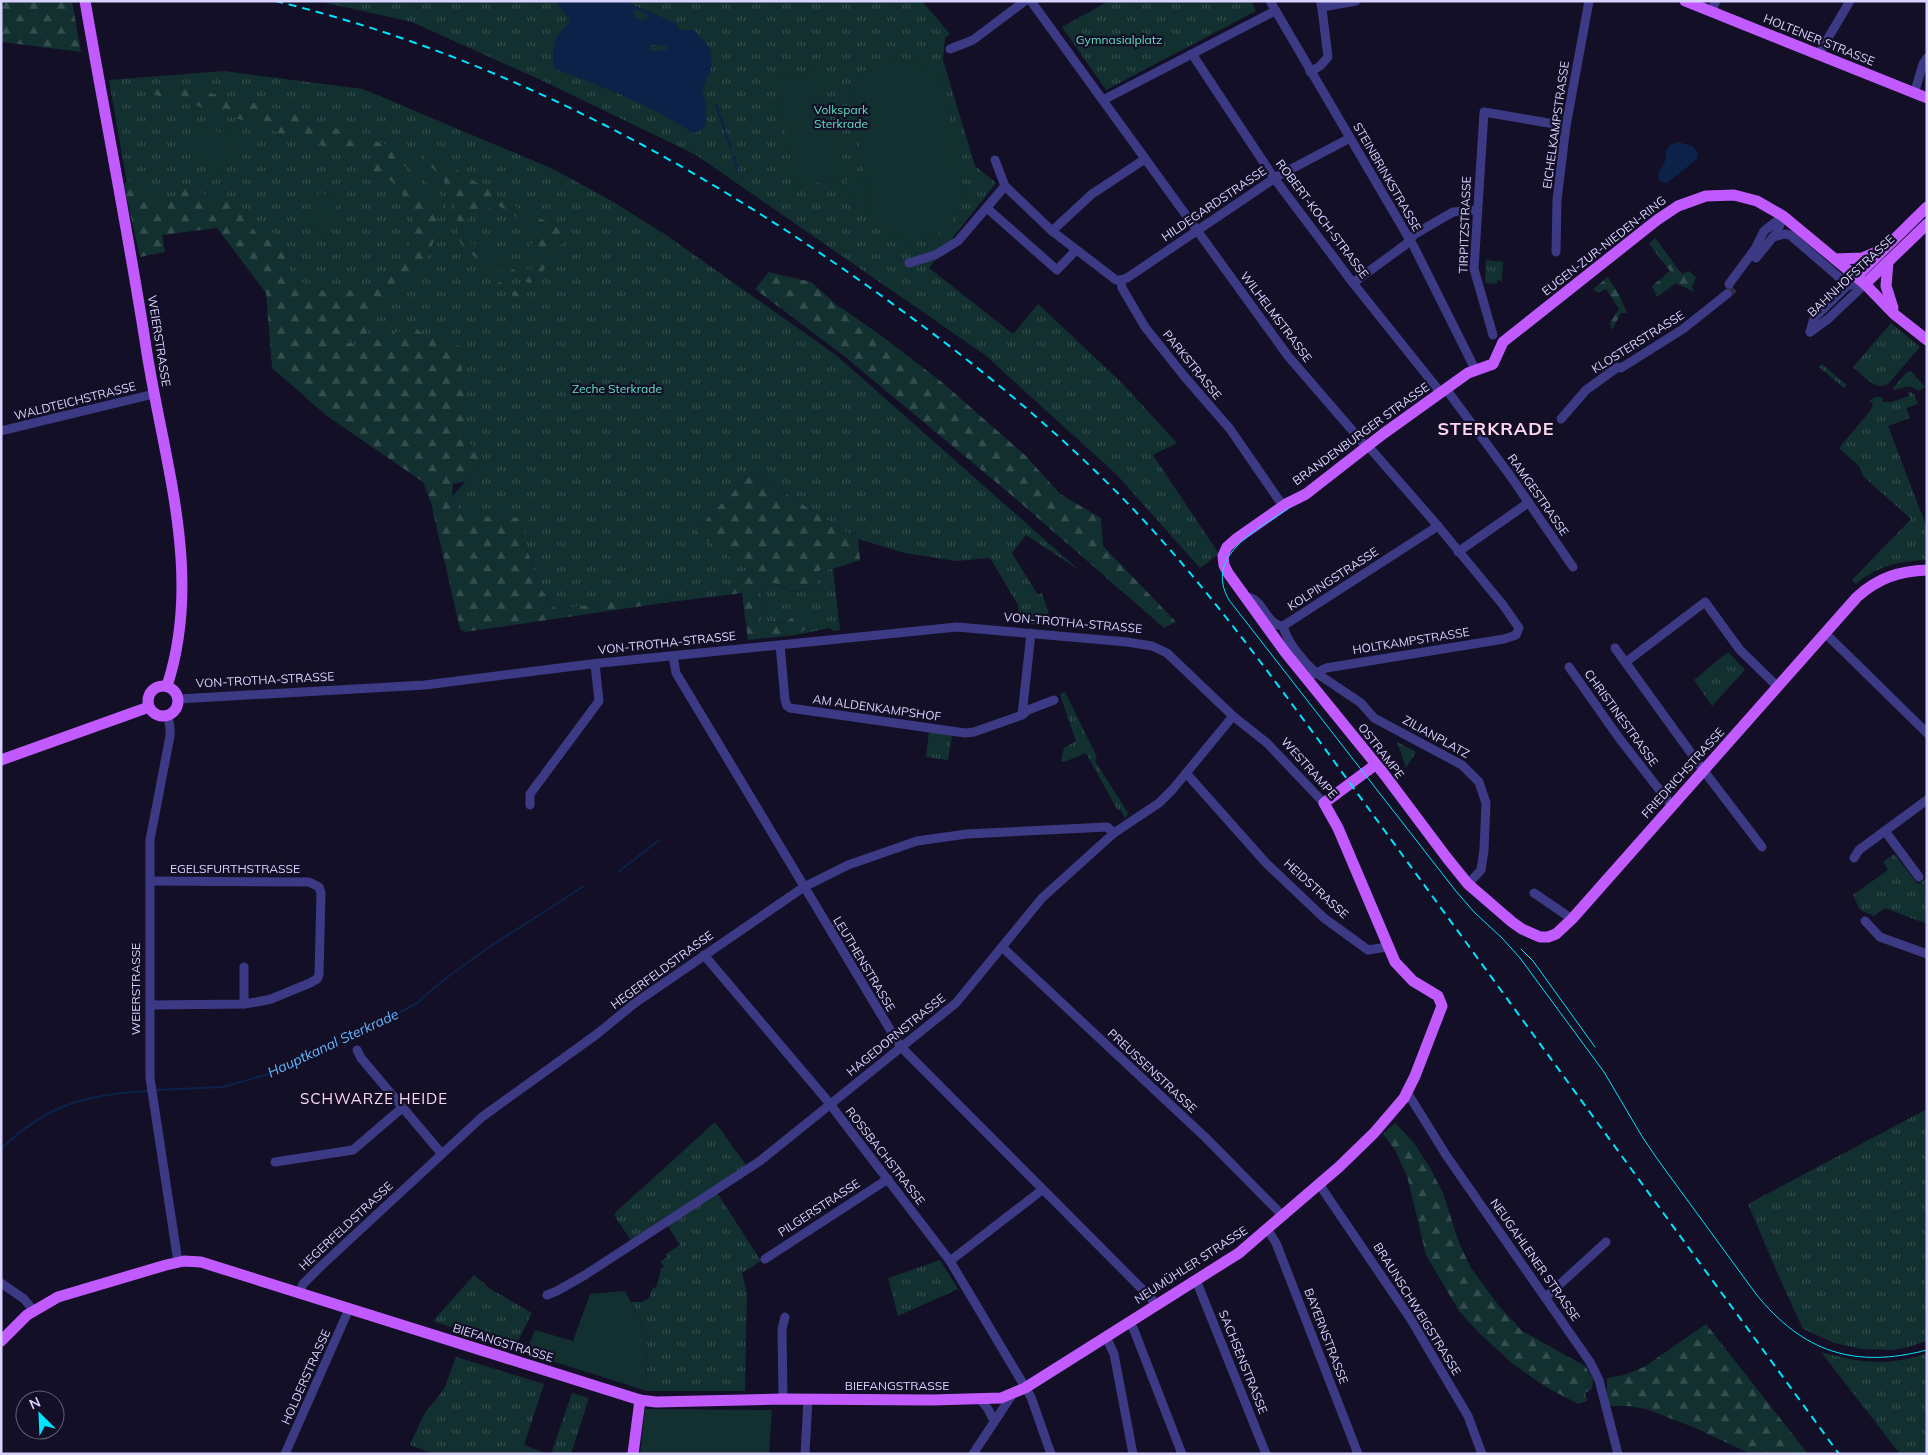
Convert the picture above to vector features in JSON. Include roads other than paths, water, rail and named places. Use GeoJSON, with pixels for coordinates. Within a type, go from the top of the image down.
{"type":"FeatureCollection","features":[{"type":"Feature","properties":{"kind":"main road","name":"WEIERSTRASSE"},"geometry":{"type":"LineString","coordinates":[[85,1],[175,503],[181,552],[182,601],[179,638],[167,686]]}},
{"type":"Feature","properties":{"kind":"main road","name":"HOLTENER STRASSE"},"geometry":{"type":"LineString","coordinates":[[1685,1],[1714,7],[1818,54],[1914,94],[1927,96]]}},
{"type":"Feature","properties":{"kind":"main road","name":"EUGEN-ZUR-NIEDEN-RING"},"geometry":{"type":"LineString","coordinates":[[1475,369],[1492,364],[1503,342],[1652,224],[1678,206],[1706,196],[1734,195],[1757,201],[1783,216],[1835,260],[1856,282],[1927,340]]}},
{"type":"Feature","properties":{"kind":"main road","name":"BAHNHOFSTRASSE"},"geometry":{"type":"LineString","coordinates":[[1856,282],[1887,246],[1927,207]]}},
{"type":"Feature","properties":{"kind":"main road","name":"BAHNHOFSTRASSE"},"geometry":{"type":"LineString","coordinates":[[1856,282],[1888,262],[1927,224]]}},
{"type":"Feature","properties":{"kind":"main road"},"geometry":{"type":"LineString","coordinates":[[1835,260],[1862,258],[1887,246]]}},
{"type":"Feature","properties":{"kind":"main road"},"geometry":{"type":"LineString","coordinates":[[1888,262],[1886,286],[1894,314]]}},
{"type":"Feature","properties":{"kind":"main road","name":"BRANDENBURGER STRASSE"},"geometry":{"type":"LineString","coordinates":[[1223,561],[1224,554],[1229,545],[1283,506],[1306,494],[1368,446],[1475,369]]}},
{"type":"Feature","properties":{"kind":"main road","name":"OSTRAMPE"},"geometry":{"type":"LineString","coordinates":[[1223,561],[1228,573],[1246,597],[1310,675],[1372,767],[1384,774],[1468,884],[1522,930],[1540,937],[1549,937],[1561,930]]}},
{"type":"Feature","properties":{"kind":"main road"},"geometry":{"type":"LineString","coordinates":[[1825,633],[1857,596],[1873,583],[1896,573],[1927,570]]}},
{"type":"Feature","properties":{"kind":"main road","name":"FRIEDRICHSTRASSE"},"geometry":{"type":"LineString","coordinates":[[1561,930],[1825,633]]}},
{"type":"Feature","properties":{"kind":"main road"},"geometry":{"type":"LineString","coordinates":[[160,686],[167,686],[175,691],[178,699],[177,709],[168,716],[157,715],[149,708],[148,699],[151,691],[160,686]]}},
{"type":"Feature","properties":{"kind":"main road"},"geometry":{"type":"LineString","coordinates":[[1,760],[149,708]]}},
{"type":"Feature","properties":{"kind":"main road"},"geometry":{"type":"LineString","coordinates":[[1328,800],[1372,767]]}},
{"type":"Feature","properties":{"kind":"main road","name":"WESTRAMPE"},"geometry":{"type":"LineString","coordinates":[[1328,800],[1388,947]]}},
{"type":"Feature","properties":{"kind":"main road","name":"NEUMÜHLER STRASSE"},"geometry":{"type":"LineString","coordinates":[[1012,1395],[1239,1253],[1268,1230],[1374,1133],[1407,1092],[1442,1006],[1440,998],[1405,974],[1395,962],[1388,947]]}},
{"type":"Feature","properties":{"kind":"main road","name":"BIEFANGSTRASSE"},"geometry":{"type":"LineString","coordinates":[[1,1341],[20,1320],[33,1310],[58,1297],[178,1262],[201,1262],[640,1400],[656,1402],[783,1399],[932,1400],[1001,1398],[1012,1395]]}},
{"type":"Feature","properties":{"kind":"main road"},"geometry":{"type":"LineString","coordinates":[[633,1454],[640,1400]]}},
{"type":"Feature","properties":{"kind":"street"},"geometry":{"type":"LineString","coordinates":[[950,49],[973,40],[1025,1]]}},
{"type":"Feature","properties":{"kind":"street","name":"WILHELMSTRASSE"},"geometry":{"type":"LineString","coordinates":[[1031,1],[1288,356],[1438,526],[1503,605],[1519,630]]}},
{"type":"Feature","properties":{"kind":"street","name":"STEINBRINKSTRASSE"},"geometry":{"type":"LineString","coordinates":[[1270,1],[1310,72],[1410,239],[1475,369]]}},
{"type":"Feature","properties":{"kind":"street"},"geometry":{"type":"LineString","coordinates":[[1321,3],[1328,6],[1356,1]]}},
{"type":"Feature","properties":{"kind":"street","name":"EICHELKAMPSTRASSE"},"geometry":{"type":"LineString","coordinates":[[1556,252],[1558,200],[1566,126],[1589,1]]}},
{"type":"Feature","properties":{"kind":"street"},"geometry":{"type":"LineString","coordinates":[[1818,54],[1850,1]]}},
{"type":"Feature","properties":{"kind":"street"},"geometry":{"type":"LineString","coordinates":[[1310,72],[1320,66],[1328,57],[1321,3]]}},
{"type":"Feature","properties":{"kind":"street"},"geometry":{"type":"LineString","coordinates":[[1103,100],[1275,11]]}},
{"type":"Feature","properties":{"kind":"street","name":"ROBERT-KOCH-STRASSE"},"geometry":{"type":"LineString","coordinates":[[1192,54],[1274,178],[1353,283],[1443,391]]}},
{"type":"Feature","properties":{"kind":"street"},"geometry":{"type":"LineString","coordinates":[[1914,94],[1923,64],[1927,58]]}},
{"type":"Feature","properties":{"kind":"street","name":"TIRPITZSTRASSE"},"geometry":{"type":"LineString","coordinates":[[1493,335],[1474,272],[1484,112],[1566,126]]}},
{"type":"Feature","properties":{"kind":"street","name":"HILDEGARDSTRASSE"},"geometry":{"type":"LineString","coordinates":[[1121,280],[1127,278],[1274,178],[1350,138]]}},
{"type":"Feature","properties":{"kind":"street"},"geometry":{"type":"LineString","coordinates":[[1052,231],[1092,194],[1145,159]]}},
{"type":"Feature","properties":{"kind":"street"},"geometry":{"type":"LineString","coordinates":[[995,160],[1005,186],[1052,231],[1116,280],[1121,280]]}},
{"type":"Feature","properties":{"kind":"street"},"geometry":{"type":"LineString","coordinates":[[909,263],[950,248],[988,209],[1005,186]]}},
{"type":"Feature","properties":{"kind":"street"},"geometry":{"type":"LineString","coordinates":[[988,209],[1057,270],[1076,250]]}},
{"type":"Feature","properties":{"kind":"street"},"geometry":{"type":"LineString","coordinates":[[1353,283],[1405,245],[1415,234],[1453,212],[1477,210]]}},
{"type":"Feature","properties":{"kind":"street","name":"KLOSTERSTRASSE"},"geometry":{"type":"LineString","coordinates":[[1561,419],[1586,390],[1618,367],[1621,368],[1683,329],[1710,308],[1776,236],[1783,216]]}},
{"type":"Feature","properties":{"kind":"street","name":"KLOSTERSTRASSE"},"geometry":{"type":"LineString","coordinates":[[1728,289],[1755,249],[1764,231],[1783,216]]}},
{"type":"Feature","properties":{"kind":"street","name":"EUGEN-ZUR-NIEDEN-RING"},"geometry":{"type":"LineString","coordinates":[[1776,236],[1790,235],[1856,282]]}},
{"type":"Feature","properties":{"kind":"street","name":"PARKSTRASSE"},"geometry":{"type":"LineString","coordinates":[[1121,280],[1122,288],[1145,327],[1230,429],[1283,506]]}},
{"type":"Feature","properties":{"kind":"street","name":"BAHNHOFSTRASSE"},"geometry":{"type":"LineString","coordinates":[[1856,282],[1828,319],[1810,332],[1814,318],[1856,282]]}},
{"type":"Feature","properties":{"kind":"street","name":"RAMGESTRASSE"},"geometry":{"type":"LineString","coordinates":[[1443,391],[1509,474],[1573,567]]}},
{"type":"Feature","properties":{"kind":"street","name":"WALDTEICHSTRASSE"},"geometry":{"type":"LineString","coordinates":[[1,431],[154,394]]}},
{"type":"Feature","properties":{"kind":"street"},"geometry":{"type":"LineString","coordinates":[[1458,552],[1528,503]]}},
{"type":"Feature","properties":{"kind":"street","name":"KOLPINGSTRASSE"},"geometry":{"type":"LineString","coordinates":[[1246,597],[1251,597],[1256,601],[1274,624],[1283,626],[1438,526]]}},
{"type":"Feature","properties":{"kind":"street"},"geometry":{"type":"LineString","coordinates":[[1626,662],[1705,602],[1740,650],[1778,687]]}},
{"type":"Feature","properties":{"kind":"street","name":"OSTRAMPE"},"geometry":{"type":"LineString","coordinates":[[1283,626],[1292,643],[1309,667],[1310,675]]}},
{"type":"Feature","properties":{"kind":"street","name":"VON-TROTHA-STRASSE"},"geometry":{"type":"LineString","coordinates":[[178,699],[424,685],[595,664],[957,627],[1132,642],[1158,648]]}},
{"type":"Feature","properties":{"kind":"street","name":"HOLTKAMPSTRASSE"},"geometry":{"type":"LineString","coordinates":[[1310,675],[1331,667],[1504,639],[1514,636],[1519,630]]}},
{"type":"Feature","properties":{"kind":"street"},"geometry":{"type":"LineString","coordinates":[[1022,715],[1031,633]]}},
{"type":"Feature","properties":{"kind":"street"},"geometry":{"type":"LineString","coordinates":[[1825,633],[1927,733]]}},
{"type":"Feature","properties":{"kind":"street","name":"AM ALDENKAMPSHOF"},"geometry":{"type":"LineString","coordinates":[[780,645],[785,700],[787,706],[793,709],[965,733],[974,732],[1022,715],[1028,710],[1054,700]]}},
{"type":"Feature","properties":{"kind":"street","name":"WESTRAMPE"},"geometry":{"type":"LineString","coordinates":[[1158,648],[1167,653],[1232,716],[1268,743],[1328,800]]}},
{"type":"Feature","properties":{"kind":"street"},"geometry":{"type":"LineString","coordinates":[[1615,648],[1762,847]]}},
{"type":"Feature","properties":{"kind":"street","name":"LEUTHENSTRASSE"},"geometry":{"type":"LineString","coordinates":[[673,656],[676,673],[900,1046],[1150,1298],[1155,1306]]}},
{"type":"Feature","properties":{"kind":"street"},"geometry":{"type":"LineString","coordinates":[[530,806],[530,794],[599,701],[595,664]]}},
{"type":"Feature","properties":{"kind":"street","name":"CHRISTINESTRASSE"},"geometry":{"type":"LineString","coordinates":[[1569,667],[1619,738],[1672,806]]}},
{"type":"Feature","properties":{"kind":"street","name":"ZILIANPLATZ"},"geometry":{"type":"LineString","coordinates":[[1310,675],[1361,703],[1374,718],[1462,765],[1478,782],[1486,803],[1484,850],[1481,870],[1468,884]]}},
{"type":"Feature","properties":{"kind":"street","name":"WEIERSTRASSE"},"geometry":{"type":"LineString","coordinates":[[168,716],[170,736],[151,835],[150,1078],[178,1262]]}},
{"type":"Feature","properties":{"kind":"street","name":"HAGEDORNSTRASSE"},"geometry":{"type":"LineString","coordinates":[[548,1295],[585,1275],[760,1161],[900,1046],[956,1003],[1042,898],[1114,833],[1159,803],[1232,716]]}},
{"type":"Feature","properties":{"kind":"street","name":"HEIDSTRASSE"},"geometry":{"type":"LineString","coordinates":[[1186,773],[1266,863],[1324,918],[1368,950],[1388,947]]}},
{"type":"Feature","properties":{"kind":"street"},"geometry":{"type":"LineString","coordinates":[[1854,858],[1859,850],[1927,800]]}},
{"type":"Feature","properties":{"kind":"street","name":"HEGERFELDSTRASSE"},"geometry":{"type":"LineString","coordinates":[[299,1293],[303,1284],[320,1267],[482,1117],[597,1034],[635,1003],[804,886],[848,865],[916,842],[936,838],[967,834],[1107,828],[1114,833]]}},
{"type":"Feature","properties":{"kind":"street"},"geometry":{"type":"LineString","coordinates":[[1884,831],[1918,877]]}},
{"type":"Feature","properties":{"kind":"street","name":"EGELSFURTHSTRASSE"},"geometry":{"type":"LineString","coordinates":[[150,881],[309,882],[319,887],[319,975],[317,979],[270,999],[244,1004]]}},
{"type":"Feature","properties":{"kind":"street"},"geometry":{"type":"LineString","coordinates":[[1534,893],[1572,919]]}},
{"type":"Feature","properties":{"kind":"street"},"geometry":{"type":"LineString","coordinates":[[1865,920],[1880,937],[1927,954]]}},
{"type":"Feature","properties":{"kind":"street","name":"PREUSSENSTRASSE"},"geometry":{"type":"LineString","coordinates":[[1002,946],[1206,1138],[1283,1216]]}},
{"type":"Feature","properties":{"kind":"street","name":"ROSSBACHSTRASSE"},"geometry":{"type":"LineString","coordinates":[[704,955],[830,1105],[950,1261],[1031,1397],[1051,1454]]}},
{"type":"Feature","properties":{"kind":"street"},"geometry":{"type":"LineString","coordinates":[[150,1005],[244,1004],[244,967]]}},
{"type":"Feature","properties":{"kind":"street"},"geometry":{"type":"LineString","coordinates":[[357,1050],[361,1058],[441,1153]]}},
{"type":"Feature","properties":{"kind":"street","name":"NEUGAHLENER STRASSE"},"geometry":{"type":"LineString","coordinates":[[1407,1092],[1446,1154],[1546,1297],[1595,1372],[1618,1454]]}},
{"type":"Feature","properties":{"kind":"street"},"geometry":{"type":"LineString","coordinates":[[275,1162],[353,1150],[402,1108]]}},
{"type":"Feature","properties":{"kind":"street","name":"PILGERSTRASSE"},"geometry":{"type":"LineString","coordinates":[[765,1259],[888,1179]]}},
{"type":"Feature","properties":{"kind":"street","name":"BRAUNSCHWEIGSTRASSE"},"geometry":{"type":"LineString","coordinates":[[1319,1184],[1410,1318],[1468,1416],[1482,1454]]}},
{"type":"Feature","properties":{"kind":"street"},"geometry":{"type":"LineString","coordinates":[[950,1261],[1042,1190]]}},
{"type":"Feature","properties":{"kind":"street","name":"BAYERNSTRASSE"},"geometry":{"type":"LineString","coordinates":[[1268,1230],[1276,1243],[1358,1454]]}},
{"type":"Feature","properties":{"kind":"street"},"geometry":{"type":"LineString","coordinates":[[1546,1297],[1606,1242]]}},
{"type":"Feature","properties":{"kind":"street","name":"SACHSENSTRASSE"},"geometry":{"type":"LineString","coordinates":[[1196,1280],[1266,1454]]}},
{"type":"Feature","properties":{"kind":"street"},"geometry":{"type":"LineString","coordinates":[[1,1283],[24,1299],[33,1310]]}},
{"type":"Feature","properties":{"kind":"street","name":"HOLDERSTRASSE"},"geometry":{"type":"LineString","coordinates":[[285,1454],[349,1309]]}},
{"type":"Feature","properties":{"kind":"street"},"geometry":{"type":"LineString","coordinates":[[783,1399],[782,1329],[785,1317]]}},
{"type":"Feature","properties":{"kind":"street"},"geometry":{"type":"LineString","coordinates":[[1129,1322],[1134,1330],[1182,1454]]}},
{"type":"Feature","properties":{"kind":"street"},"geometry":{"type":"LineString","coordinates":[[1106,1337],[1114,1354],[1134,1454]]}},
{"type":"Feature","properties":{"kind":"street","name":"NEUMÜHLER STRASSE"},"geometry":{"type":"LineString","coordinates":[[973,1454],[1012,1395]]}},
{"type":"Feature","properties":{"kind":"street"},"geometry":{"type":"LineString","coordinates":[[980,1398],[994,1422]]}},
{"type":"Feature","properties":{"kind":"street"},"geometry":{"type":"LineString","coordinates":[[805,1454],[808,1399]]}},
{"type":"Feature","properties":{"kind":"water"},"geometry":{"type":"Polygon","coordinates":[[[555,1],[624,1],[675,23],[680,30],[694,30],[710,48],[712,66],[702,89],[706,106],[706,126],[700,131],[693,133],[643,105],[608,89],[555,69],[554,44],[570,20],[555,1]],[[638,10],[634,11],[634,17],[643,21],[648,17],[646,14],[638,10]],[[652,45],[649,48],[651,51],[667,50],[667,47],[663,45],[652,45]]]}},
{"type":"Feature","properties":{"kind":"water"},"geometry":{"type":"Polygon","coordinates":[[[1678,142],[1692,146],[1698,153],[1697,159],[1667,183],[1660,182],[1658,175],[1666,159],[1666,150],[1670,145],[1678,142]]]}},
{"type":"Feature","properties":{"kind":"waterway"},"geometry":{"type":"LineString","coordinates":[[716,105],[731,149]]}},
{"type":"Feature","properties":{"kind":"waterway"},"geometry":{"type":"LineString","coordinates":[[734,157],[737,170]]}},
{"type":"Feature","properties":{"kind":"waterway","name":"Hauptkanal Sterkrade"},"geometry":{"type":"LineString","coordinates":[[618,872],[659,840]]}},
{"type":"Feature","properties":{"kind":"waterway","name":"Hauptkanal Sterkrade"},"geometry":{"type":"LineString","coordinates":[[154,1090],[223,1087],[272,1073],[375,1026],[417,1003],[446,978],[488,948],[584,886]]}},
{"type":"Feature","properties":{"kind":"waterway","name":"Hauptkanal Sterkrade"},"geometry":{"type":"LineString","coordinates":[[1,1149],[35,1121],[69,1104],[107,1095],[150,1091]]}},
{"type":"Feature","properties":{"kind":"tunnel"},"geometry":{"type":"LineString","coordinates":[[1727,294],[1734,288]]}},
{"type":"Feature","properties":{"kind":"tram line"},"geometry":{"type":"LineString","coordinates":[[1289,508],[1250,534],[1229,557],[1223,570],[1223,584],[1229,600],[1455,890],[1520,958],[1604,1072],[1658,1160],[1756,1294],[1774,1314],[1792,1330],[1812,1342],[1832,1351],[1853,1356],[1901,1355],[1927,1350]]}},
{"type":"Feature","properties":{"kind":"tram line"},"geometry":{"type":"LineString","coordinates":[[1521,949],[1533,961],[1595,1047]]}},
{"type":"Feature","properties":{"kind":"railway"},"geometry":{"type":"LineString","coordinates":[[275,1],[355,23],[434,50],[510,81],[586,116],[659,154],[801,240],[904,312],[974,365],[1073,450],[1160,538],[1253,653],[1320,742],[1839,1454]]}},
{"type":"Feature","properties":{"kind":"district","name":"STERKRADE"},"geometry":{"type":"Point","coordinates":[1496,429]}},
{"type":"Feature","properties":{"kind":"district","name":"SCHWARZE HEIDE"},"geometry":{"type":"Point","coordinates":[374,1099]}},
{"type":"Feature","properties":{"kind":"park label","name":"Gymnasialplatz"},"geometry":{"type":"Point","coordinates":[1119,40]}},
{"type":"Feature","properties":{"kind":"park label","name":"Volkspark Sterkrade"},"geometry":{"type":"Point","coordinates":[841,117]}},
{"type":"Feature","properties":{"kind":"park label","name":"Zeche Sterkrade"},"geometry":{"type":"Point","coordinates":[617,389]}}]}
